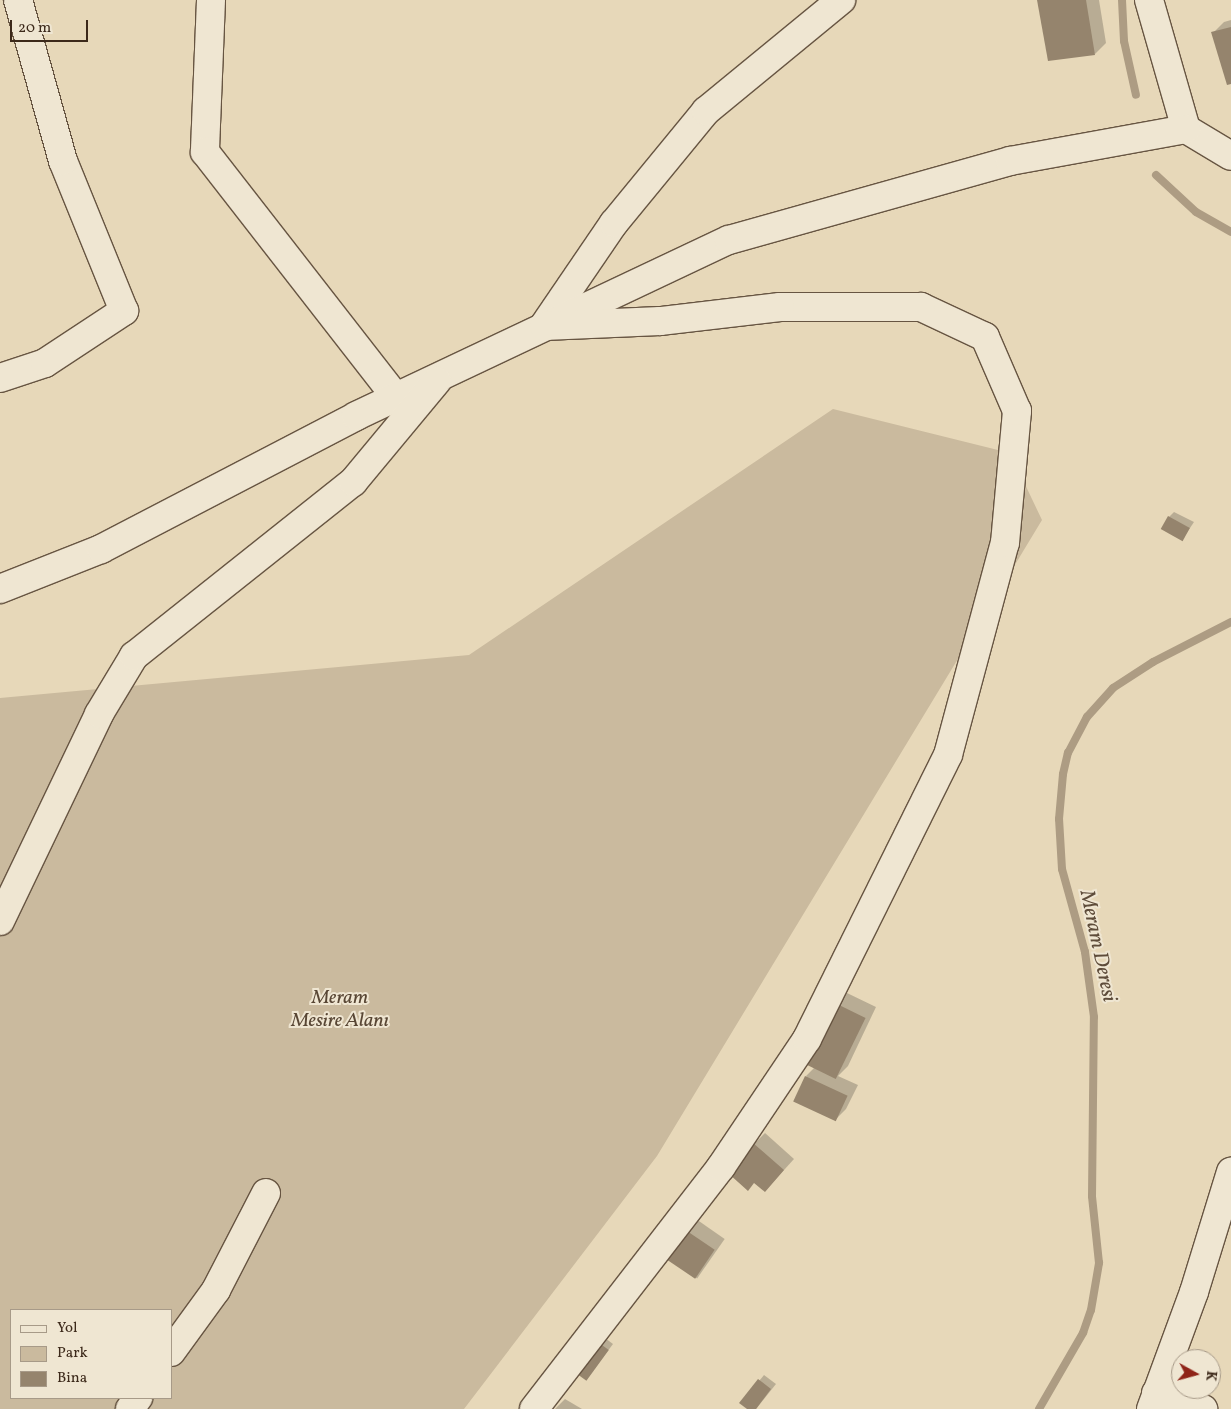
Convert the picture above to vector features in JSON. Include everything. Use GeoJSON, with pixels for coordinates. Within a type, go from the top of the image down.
{"type":"FeatureCollection","features":[{"type":"Feature","properties":{"kind":"street"},"geometry":{"type":"LineString","coordinates":[[0,378],[45,363],[124,311],[64,162],[18,0]]}},
{"type":"Feature","properties":{"kind":"street"},"geometry":{"type":"LineString","coordinates":[[211,0],[205,152],[396,397]]}},
{"type":"Feature","properties":{"kind":"street"},"geometry":{"type":"LineString","coordinates":[[544,326],[614,223],[706,111],[841,0]]}},
{"type":"Feature","properties":{"kind":"street"},"geometry":{"type":"LineString","coordinates":[[1149,0],[1186,129]]}},
{"type":"Feature","properties":{"kind":"street"},"geometry":{"type":"LineString","coordinates":[[0,589],[101,549],[396,397],[728,240],[1010,161],[1186,129],[1231,156]]}},
{"type":"Feature","properties":{"kind":"street"},"geometry":{"type":"LineString","coordinates":[[534,1409],[721,1167],[807,1039],[948,755],[1006,543],[1016,411],[985,337],[921,307],[780,307],[660,321],[544,326]]}},
{"type":"Feature","properties":{"kind":"street"},"geometry":{"type":"LineString","coordinates":[[0,921],[99,714],[134,656],[353,482],[442,375]]}},
{"type":"Feature","properties":{"kind":"street"},"geometry":{"type":"LineString","coordinates":[[1202,1409],[1154,1401],[1194,1292],[1231,1172]]}},
{"type":"Feature","properties":{"kind":"street"},"geometry":{"type":"LineString","coordinates":[[172,1351],[216,1290],[266,1193]]}},
{"type":"Feature","properties":{"kind":"green space","name":"Meram Mesire Alanı"},"geometry":{"type":"Polygon","coordinates":[[[833,409],[1010,453],[1042,520],[657,1156],[464,1409],[0,1409],[0,698],[469,655],[833,409]]]}},
{"type":"Feature","properties":{"kind":"building"},"geometry":{"type":"Polygon","coordinates":[[[1037,0],[1086,0],[1095,55],[1048,61],[1037,0]]]}},
{"type":"Feature","properties":{"kind":"building"},"geometry":{"type":"Polygon","coordinates":[[[1231,27],[1231,84],[1227,85],[1211,32],[1231,27]]]}},
{"type":"Feature","properties":{"kind":"building"},"geometry":{"type":"Polygon","coordinates":[[[1168,516],[1190,528],[1183,541],[1161,529],[1168,516]]]}},
{"type":"Feature","properties":{"kind":"building"},"geometry":{"type":"Polygon","coordinates":[[[835,1003],[866,1018],[836,1079],[805,1064],[835,1003]]]}},
{"type":"Feature","properties":{"kind":"building"},"geometry":{"type":"Polygon","coordinates":[[[805,1076],[848,1096],[836,1121],[793,1101],[805,1076]]]}},
{"type":"Feature","properties":{"kind":"building"},"geometry":{"type":"Polygon","coordinates":[[[753,1143],[784,1170],[765,1192],[754,1183],[748,1191],[728,1173],[753,1143]]]}},
{"type":"Feature","properties":{"kind":"building"},"geometry":{"type":"Polygon","coordinates":[[[684,1229],[715,1250],[695,1279],[664,1258],[684,1229]]]}},
{"type":"Feature","properties":{"kind":"building"},"geometry":{"type":"Polygon","coordinates":[[[595,1340],[609,1350],[586,1381],[573,1371],[595,1340]]]}},
{"type":"Feature","properties":{"kind":"building"},"geometry":{"type":"Polygon","coordinates":[[[758,1379],[771,1389],[756,1409],[747,1409],[739,1403],[758,1379]]]}},
{"type":"Feature","properties":{"kind":"waterway","name":"Meram Deresi"},"geometry":{"type":"LineString","coordinates":[[1122,0],[1124,41],[1136,95]]}},
{"type":"Feature","properties":{"kind":"waterway","name":"Meram Deresi"},"geometry":{"type":"LineString","coordinates":[[1156,175],[1196,212],[1231,232]]}},
{"type":"Feature","properties":{"kind":"waterway","name":"Meram Deresi"},"geometry":{"type":"LineString","coordinates":[[1039,1409],[1083,1333],[1091,1310],[1099,1263],[1092,1196],[1094,1017],[1085,952],[1062,869],[1059,819],[1063,774],[1068,753],[1087,717],[1113,688],[1153,662],[1231,622]]}}]}
